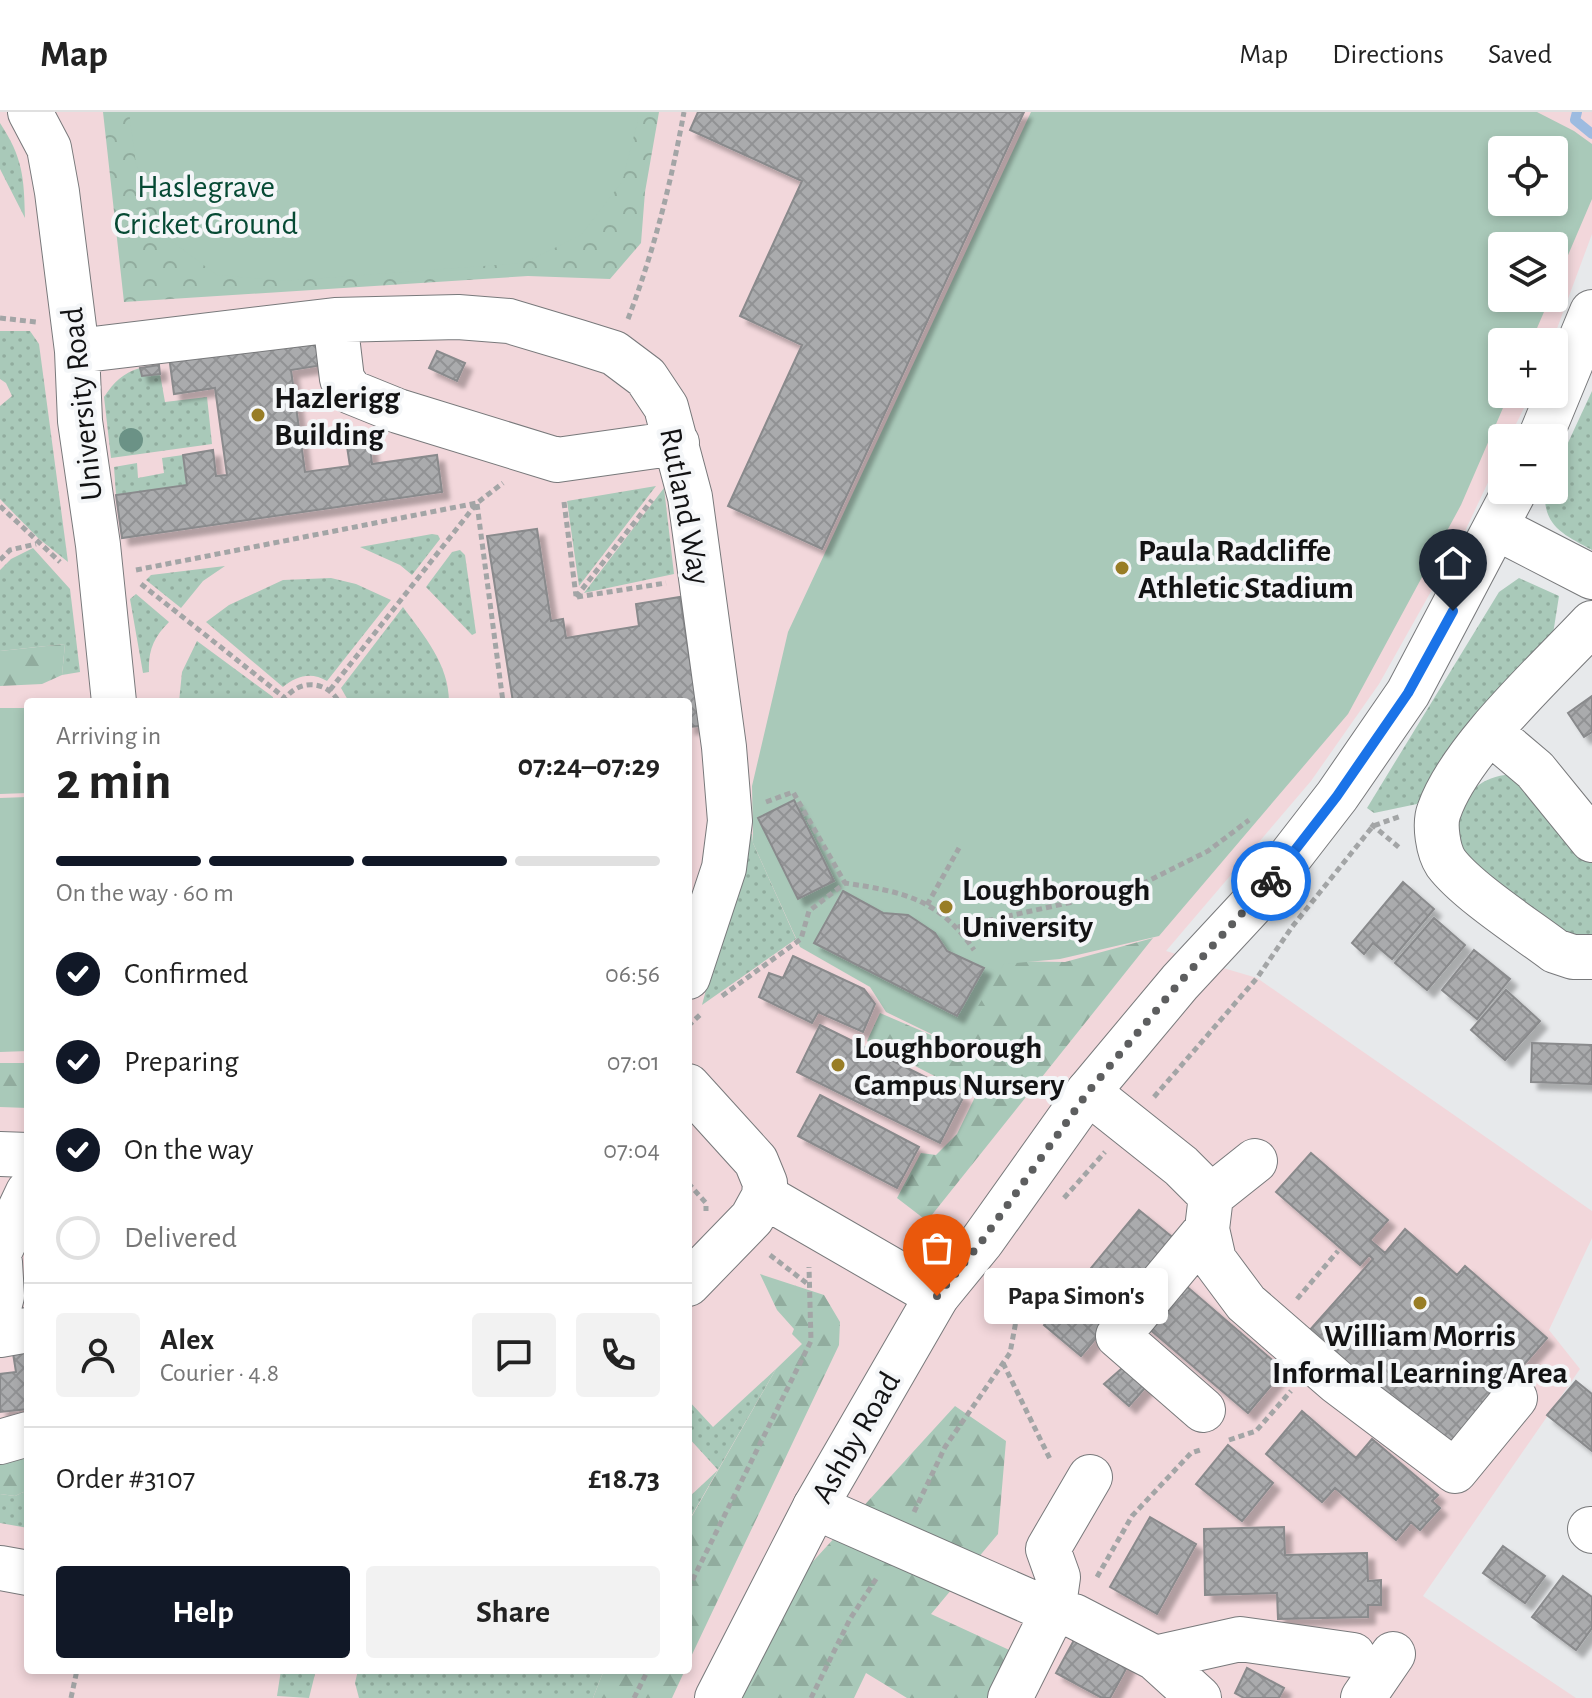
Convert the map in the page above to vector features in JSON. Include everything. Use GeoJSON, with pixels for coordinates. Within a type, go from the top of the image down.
{"type":"FeatureCollection","features":[{"type":"Feature","properties":{"kind":"street","name":"University Road"},"geometry":{"type":"LineString","coordinates":[[30,112],[49,148],[57,192],[60,340],[80,421],[114,698]]}},
{"type":"Feature","properties":{"kind":"street"},"geometry":{"type":"LineString","coordinates":[[1546,424],[1592,312]]}},
{"type":"Feature","properties":{"kind":"street"},"geometry":{"type":"LineString","coordinates":[[60,340],[335,320],[458,317],[509,321],[642,363]]}},
{"type":"Feature","properties":{"kind":"street"},"geometry":{"type":"LineString","coordinates":[[335,320],[342,379],[351,392],[398,411],[557,460],[677,443]]}},
{"type":"Feature","properties":{"kind":"street","name":"Rutland Way"},"geometry":{"type":"LineString","coordinates":[[642,363],[666,407],[690,497],[701,578],[716,749],[730,821],[703,996]]}},
{"type":"Feature","properties":{"kind":"street"},"geometry":{"type":"LineString","coordinates":[[1506,509],[1592,577]]}},
{"type":"Feature","properties":{"kind":"street","name":"Ashby Road"},"geometry":{"type":"LineString","coordinates":[[717,1698],[815,1507],[937,1296],[982,1241],[1088,1092],[1180,982],[1258,898],[1337,796],[1408,693],[1506,509]]}},
{"type":"Feature","properties":{"kind":"street"},"geometry":{"type":"LineString","coordinates":[[1592,623],[1490,732],[1453,782],[1437,813],[1439,847],[1445,862],[1464,882],[1555,951],[1573,957],[1592,957]]}},
{"type":"Feature","properties":{"kind":"street"},"geometry":{"type":"LineString","coordinates":[[1490,732],[1535,770],[1592,840]]}},
{"type":"Feature","properties":{"kind":"street"},"geometry":{"type":"LineString","coordinates":[[692,876],[712,853],[730,821]]}},
{"type":"Feature","properties":{"kind":"street"},"geometry":{"type":"LineString","coordinates":[[692,1090],[756,1161],[765,1183],[764,1196],[752,1218],[692,1280]]}},
{"type":"Feature","properties":{"kind":"street"},"geometry":{"type":"LineString","coordinates":[[1088,1092],[1181,1166],[1209,1212],[1214,1260],[1246,1303],[1315,1363],[1455,1471],[1515,1398]]}},
{"type":"Feature","properties":{"kind":"street"},"geometry":{"type":"LineString","coordinates":[[0,1154],[24,1155]]}},
{"type":"Feature","properties":{"kind":"street"},"geometry":{"type":"LineString","coordinates":[[1208,1434],[1118,1336],[1209,1212],[1255,1161]]}},
{"type":"Feature","properties":{"kind":"street"},"geometry":{"type":"LineString","coordinates":[[764,1196],[937,1296]]}},
{"type":"Feature","properties":{"kind":"street"},"geometry":{"type":"LineString","coordinates":[[0,1251],[24,1200]]}},
{"type":"Feature","properties":{"kind":"street"},"geometry":{"type":"LineString","coordinates":[[0,1262],[0,1304]]}},
{"type":"Feature","properties":{"kind":"street"},"geometry":{"type":"LineString","coordinates":[[0,1335],[24,1331]]}},
{"type":"Feature","properties":{"kind":"street"},"geometry":{"type":"LineString","coordinates":[[0,1442],[24,1435]]}},
{"type":"Feature","properties":{"kind":"street"},"geometry":{"type":"LineString","coordinates":[[1036,1698],[1064,1614],[1058,1577],[1048,1549],[1090,1477]]}},
{"type":"Feature","properties":{"kind":"street"},"geometry":{"type":"LineString","coordinates":[[815,1507],[1064,1614],[1155,1658],[1199,1698]]}},
{"type":"Feature","properties":{"kind":"street"},"geometry":{"type":"LineString","coordinates":[[0,1568],[24,1572]]}},
{"type":"Feature","properties":{"kind":"street"},"geometry":{"type":"LineString","coordinates":[[1010,1698],[1064,1614]]}},
{"type":"Feature","properties":{"kind":"street"},"geometry":{"type":"LineString","coordinates":[[1155,1658],[1240,1639],[1373,1654],[1363,1698]]}},
{"type":"Feature","properties":{"kind":"path"},"geometry":{"type":"LineString","coordinates":[[642,363],[648,269],[673,172],[684,112]]}},
{"type":"Feature","properties":{"kind":"path"},"geometry":{"type":"LineString","coordinates":[[0,318],[36,321],[60,340]]}},
{"type":"Feature","properties":{"kind":"path"},"geometry":{"type":"LineString","coordinates":[[576,597],[656,494]]}},
{"type":"Feature","properties":{"kind":"path"},"geometry":{"type":"LineString","coordinates":[[564,502],[576,597]]}},
{"type":"Feature","properties":{"kind":"path"},"geometry":{"type":"LineString","coordinates":[[330,690],[477,503]]}},
{"type":"Feature","properties":{"kind":"path"},"geometry":{"type":"LineString","coordinates":[[282,698],[126,572],[477,503]]}},
{"type":"Feature","properties":{"kind":"path"},"geometry":{"type":"LineString","coordinates":[[477,503],[502,698]]}},
{"type":"Feature","properties":{"kind":"path"},"geometry":{"type":"LineString","coordinates":[[0,506],[37,544],[76,575],[100,574]]}},
{"type":"Feature","properties":{"kind":"path"},"geometry":{"type":"LineString","coordinates":[[0,560],[10,550],[37,544]]}},
{"type":"Feature","properties":{"kind":"path"},"geometry":{"type":"LineString","coordinates":[[576,597],[701,578]]}},
{"type":"Feature","properties":{"kind":"path"},"geometry":{"type":"LineString","coordinates":[[286,698],[301,685],[321,685],[336,698]]}},
{"type":"Feature","properties":{"kind":"path"},"geometry":{"type":"LineString","coordinates":[[730,821],[756,806],[793,792],[845,883],[890,892],[941,912],[958,927],[974,950]]}},
{"type":"Feature","properties":{"kind":"path"},"geometry":{"type":"LineString","coordinates":[[1060,1202],[1257,978],[1292,927],[1373,826],[1406,814],[1437,813]]}},
{"type":"Feature","properties":{"kind":"path"},"geometry":{"type":"LineString","coordinates":[[958,927],[1132,889],[1208,851],[1249,820]]}},
{"type":"Feature","properties":{"kind":"path"},"geometry":{"type":"LineString","coordinates":[[927,905],[959,848]]}},
{"type":"Feature","properties":{"kind":"path"},"geometry":{"type":"LineString","coordinates":[[692,1018],[703,996],[801,939],[809,911],[845,883]]}},
{"type":"Feature","properties":{"kind":"path"},"geometry":{"type":"LineString","coordinates":[[692,1581],[811,1341],[810,1224]]}},
{"type":"Feature","properties":{"kind":"path"},"geometry":{"type":"LineString","coordinates":[[1274,1327],[1338,1251]]}},
{"type":"Feature","properties":{"kind":"path"},"geometry":{"type":"LineString","coordinates":[[811,1698],[850,1619],[899,1544],[945,1447],[1010,1353],[1016,1321],[1002,1301],[1007,1272]]}},
{"type":"Feature","properties":{"kind":"path"},"geometry":{"type":"LineString","coordinates":[[1003,1363],[1050,1459]]}},
{"type":"Feature","properties":{"kind":"path"},"geometry":{"type":"LineString","coordinates":[[1064,1614],[1132,1516],[1208,1434],[1256,1431],[1315,1363]]}},
{"type":"Feature","properties":{"kind":"path"},"geometry":{"type":"LineString","coordinates":[[71,1698],[76,1674]]}},
{"type":"Feature","properties":{"kind":"path"},"geometry":{"type":"LineString","coordinates":[[634,1698],[646,1674]]}},
{"type":"Feature","properties":{"kind":"shaded area","name":"Loughborough University"},"geometry":{"type":"Polygon","coordinates":[[[0,112],[1592,112],[1592,234],[1568,299],[1568,232],[1488,232],[1488,312],[1563,312],[1557,328],[1488,328],[1488,408],[1524,408],[1516,424],[1488,424],[1488,483],[1465,531],[1379,684],[1311,781],[1166,951],[1257,978],[1592,1211],[1592,1238],[1549,1330],[1580,1369],[1423,1596],[1576,1698],[0,1698],[0,112]]]}},
{"type":"Feature","properties":{"kind":"green space","name":"Haslegrave Cricket Ground"},"geometry":{"type":"Polygon","coordinates":[[[103,112],[659,112],[645,192],[641,243],[610,279],[528,276],[124,302],[103,112]]]}},
{"type":"Feature","properties":{"kind":"green space","name":"Haslegrave Cricket Ground"},"geometry":{"type":"Polygon","coordinates":[[[129,112],[638,112],[622,182],[581,235],[524,263],[284,281],[217,275],[170,240],[136,164],[129,112]]]}},
{"type":"Feature","properties":{"kind":"green space","name":"Paula Radcliffe Athletic Stadium"},"geometry":{"type":"Polygon","coordinates":[[[1031,112],[1537,112],[1592,144],[1592,199],[1568,255],[1568,232],[1488,232],[1488,312],[1544,312],[1537,328],[1488,328],[1488,408],[1503,408],[1496,424],[1488,424],[1488,443],[1461,505],[1348,714],[1159,936],[1060,959],[1004,964],[954,1045],[886,1012],[870,987],[800,947],[753,843],[752,786],[788,632],[1031,112]]]}},
{"type":"Feature","properties":{"kind":"green space"},"geometry":{"type":"Polygon","coordinates":[[[0,123],[21,168],[25,218],[0,169],[0,123]]]}},
{"type":"Feature","properties":{"kind":"green space"},"geometry":{"type":"Polygon","coordinates":[[[0,331],[30,331],[39,344],[68,562],[38,538],[0,499],[0,406],[12,396],[6,383],[0,379],[0,331]]]}},
{"type":"Feature","properties":{"kind":"green space"},"geometry":{"type":"Polygon","coordinates":[[[140,368],[142,376],[160,374],[165,402],[207,397],[212,444],[111,458],[104,397],[119,379],[140,368]]]}},
{"type":"Feature","properties":{"kind":"green space"},"geometry":{"type":"Polygon","coordinates":[[[1592,391],[1592,550],[1558,528],[1552,522],[1545,504],[1568,504],[1568,443],[1592,391]]]}},
{"type":"Feature","properties":{"kind":"green space"},"geometry":{"type":"Polygon","coordinates":[[[183,455],[187,485],[116,495],[114,467],[137,463],[138,478],[164,473],[162,458],[183,455]]]}},
{"type":"Feature","properties":{"kind":"green space"},"geometry":{"type":"Polygon","coordinates":[[[656,486],[579,586],[567,501],[656,486]]]}},
{"type":"Feature","properties":{"kind":"green space"},"geometry":{"type":"Polygon","coordinates":[[[664,488],[674,574],[584,593],[664,488]]]}},
{"type":"Feature","properties":{"kind":"green space"},"geometry":{"type":"Polygon","coordinates":[[[432,534],[440,539],[412,575],[400,565],[360,547],[432,534]]]}},
{"type":"Feature","properties":{"kind":"green space"},"geometry":{"type":"Polygon","coordinates":[[[33,548],[70,589],[80,672],[62,675],[65,644],[0,651],[0,570],[11,559],[33,548]]]}},
{"type":"Feature","properties":{"kind":"green space"},"geometry":{"type":"Polygon","coordinates":[[[460,550],[465,555],[476,633],[472,635],[426,587],[452,552],[460,550]]]}},
{"type":"Feature","properties":{"kind":"green space"},"geometry":{"type":"Polygon","coordinates":[[[225,566],[203,581],[181,608],[146,580],[151,575],[225,566]]]}},
{"type":"Feature","properties":{"kind":"green space"},"geometry":{"type":"Polygon","coordinates":[[[331,578],[356,584],[391,600],[327,681],[316,676],[305,676],[283,687],[206,622],[229,605],[283,580],[331,578]]]}},
{"type":"Feature","properties":{"kind":"green space"},"geometry":{"type":"Polygon","coordinates":[[[1519,578],[1559,596],[1553,634],[1509,677],[1417,804],[1374,813],[1367,808],[1499,592],[1519,578]]]}},
{"type":"Feature","properties":{"kind":"green space"},"geometry":{"type":"Polygon","coordinates":[[[136,594],[169,622],[153,644],[149,672],[143,673],[130,599],[136,594]]]}},
{"type":"Feature","properties":{"kind":"green space"},"geometry":{"type":"Polygon","coordinates":[[[403,607],[440,663],[449,698],[347,698],[341,688],[403,607]]]}},
{"type":"Feature","properties":{"kind":"green space"},"geometry":{"type":"Polygon","coordinates":[[[197,641],[273,698],[179,698],[182,672],[197,641]]]}},
{"type":"Feature","properties":{"kind":"green space"},"geometry":{"type":"Polygon","coordinates":[[[65,644],[62,675],[42,684],[0,686],[0,651],[65,644]]]}},
{"type":"Feature","properties":{"kind":"green space"},"geometry":{"type":"Polygon","coordinates":[[[0,708],[24,708],[24,793],[0,794],[0,708]]]}},
{"type":"Feature","properties":{"kind":"green space"},"geometry":{"type":"Polygon","coordinates":[[[1505,775],[1522,777],[1534,783],[1592,863],[1592,944],[1583,947],[1464,868],[1451,821],[1472,790],[1487,780],[1505,775]]]}},
{"type":"Feature","properties":{"kind":"green space"},"geometry":{"type":"Polygon","coordinates":[[[24,797],[24,1051],[0,1052],[0,798],[24,797]]]}},
{"type":"Feature","properties":{"kind":"green space"},"geometry":{"type":"Polygon","coordinates":[[[747,834],[752,834],[753,843],[796,939],[702,1005],[747,834]]]}},
{"type":"Feature","properties":{"kind":"green space"},"geometry":{"type":"Polygon","coordinates":[[[1153,938],[927,1221],[897,1198],[921,1153],[936,1155],[957,1134],[975,1097],[867,1041],[880,1013],[952,1044],[1001,961],[1065,962],[1153,938]]]}},
{"type":"Feature","properties":{"kind":"green space"},"geometry":{"type":"Polygon","coordinates":[[[0,1063],[24,1063],[24,1108],[0,1107],[0,1063]]]}},
{"type":"Feature","properties":{"kind":"green space"},"geometry":{"type":"Polygon","coordinates":[[[760,1274],[824,1295],[840,1322],[839,1345],[692,1655],[692,1516],[776,1369],[802,1344],[792,1334],[794,1329],[777,1310],[760,1274]]]}},
{"type":"Feature","properties":{"kind":"green space"},"geometry":{"type":"Polygon","coordinates":[[[776,1369],[718,1470],[692,1441],[692,1404],[713,1427],[776,1369]]]}},
{"type":"Feature","properties":{"kind":"green space"},"geometry":{"type":"Polygon","coordinates":[[[955,1406],[1006,1441],[998,1534],[931,1614],[1018,1654],[991,1698],[907,1698],[866,1673],[854,1698],[736,1698],[806,1569],[955,1406]]]}},
{"type":"Feature","properties":{"kind":"green space"},"geometry":{"type":"Polygon","coordinates":[[[24,1450],[24,1492],[15,1496],[0,1494],[0,1458],[24,1450]]]}},
{"type":"Feature","properties":{"kind":"green space"},"geometry":{"type":"Polygon","coordinates":[[[718,1470],[692,1515],[692,1494],[718,1470]]]}},
{"type":"Feature","properties":{"kind":"green space"},"geometry":{"type":"Polygon","coordinates":[[[24,1492],[24,1527],[0,1523],[0,1494],[15,1496],[24,1492]]]}},
{"type":"Feature","properties":{"kind":"green space"},"geometry":{"type":"Polygon","coordinates":[[[280,1674],[315,1674],[309,1698],[277,1696],[280,1674]]]}},
{"type":"Feature","properties":{"kind":"green space"},"geometry":{"type":"Polygon","coordinates":[[[357,1674],[602,1674],[593,1698],[359,1698],[355,1683],[357,1674]]]}},
{"type":"Feature","properties":{"kind":"green space"},"geometry":{"type":"Polygon","coordinates":[[[602,1674],[683,1674],[672,1698],[593,1698],[602,1674]]]}},
{"type":"Feature","properties":{"kind":"building"},"geometry":{"type":"Polygon","coordinates":[[[698,112],[1024,112],[822,549],[728,506],[802,345],[740,316],[802,181],[690,130],[698,112]]]}},
{"type":"Feature","properties":{"kind":"building","name":"Hazlerigg Building"},"geometry":{"type":"Polygon","coordinates":[[[319,334],[323,365],[291,370],[305,472],[350,466],[346,440],[369,437],[372,464],[437,455],[442,492],[122,538],[116,495],[187,485],[183,455],[213,450],[216,476],[227,475],[215,388],[174,394],[169,356],[319,334]]]}},
{"type":"Feature","properties":{"kind":"building"},"geometry":{"type":"Polygon","coordinates":[[[437,351],[465,363],[457,381],[429,368],[437,351]]]}},
{"type":"Feature","properties":{"kind":"building"},"geometry":{"type":"Polygon","coordinates":[[[159,365],[160,374],[142,376],[140,368],[159,365]]]}},
{"type":"Feature","properties":{"kind":"building"},"geometry":{"type":"Polygon","coordinates":[[[537,529],[551,621],[563,619],[566,638],[639,626],[636,604],[680,597],[700,726],[692,727],[692,698],[512,698],[487,536],[537,529]]]}},
{"type":"Feature","properties":{"kind":"building"},"geometry":{"type":"Polygon","coordinates":[[[1592,696],[1592,732],[1584,737],[1568,713],[1592,696]]]}},
{"type":"Feature","properties":{"kind":"building"},"geometry":{"type":"Polygon","coordinates":[[[794,800],[834,881],[798,899],[758,818],[794,800]]]}},
{"type":"Feature","properties":{"kind":"building"},"geometry":{"type":"Polygon","coordinates":[[[1403,882],[1434,909],[1392,959],[1373,943],[1364,954],[1352,943],[1403,882]]]}},
{"type":"Feature","properties":{"kind":"building"},"geometry":{"type":"Polygon","coordinates":[[[843,891],[883,913],[908,915],[935,933],[947,951],[984,968],[957,1016],[814,943],[843,891]]]}},
{"type":"Feature","properties":{"kind":"building"},"geometry":{"type":"Polygon","coordinates":[[[1434,918],[1465,945],[1427,990],[1395,963],[1434,918]]]}},
{"type":"Feature","properties":{"kind":"building"},"geometry":{"type":"Polygon","coordinates":[[[1474,950],[1510,979],[1477,1019],[1442,990],[1474,950]]]}},
{"type":"Feature","properties":{"kind":"building"},"geometry":{"type":"Polygon","coordinates":[[[793,956],[864,989],[875,1004],[863,1032],[818,1012],[812,1023],[759,997],[769,973],[783,978],[793,956]]]}},
{"type":"Feature","properties":{"kind":"building"},"geometry":{"type":"Polygon","coordinates":[[[1506,990],[1540,1021],[1505,1060],[1471,1030],[1506,990]]]}},
{"type":"Feature","properties":{"kind":"building"},"geometry":{"type":"Polygon","coordinates":[[[820,1025],[964,1096],[940,1143],[797,1072],[820,1025]]]}},
{"type":"Feature","properties":{"kind":"building"},"geometry":{"type":"Polygon","coordinates":[[[1532,1043],[1592,1045],[1592,1084],[1531,1082],[1532,1043]]]}},
{"type":"Feature","properties":{"kind":"building"},"geometry":{"type":"Polygon","coordinates":[[[820,1095],[919,1147],[897,1188],[798,1136],[820,1095]]]}},
{"type":"Feature","properties":{"kind":"building","name":"William Morris Informal Learning Area"},"geometry":{"type":"Polygon","coordinates":[[[1311,1153],[1388,1220],[1370,1240],[1385,1253],[1405,1229],[1457,1275],[1465,1266],[1547,1338],[1447,1453],[1309,1331],[1373,1259],[1369,1255],[1360,1265],[1276,1192],[1311,1153]]]}},
{"type":"Feature","properties":{"kind":"building"},"geometry":{"type":"Polygon","coordinates":[[[1139,1210],[1177,1241],[1081,1356],[1044,1325],[1139,1210]]]}},
{"type":"Feature","properties":{"kind":"building"},"geometry":{"type":"Polygon","coordinates":[[[1178,1279],[1284,1370],[1248,1413],[1141,1322],[1178,1279]]]}},
{"type":"Feature","properties":{"kind":"building"},"geometry":{"type":"Polygon","coordinates":[[[24,1345],[24,1409],[0,1412],[0,1374],[16,1372],[12,1347],[24,1345]]]}},
{"type":"Feature","properties":{"kind":"building"},"geometry":{"type":"Polygon","coordinates":[[[1129,1362],[1151,1381],[1129,1406],[1104,1384],[1129,1362]]]}},
{"type":"Feature","properties":{"kind":"building"},"geometry":{"type":"Polygon","coordinates":[[[1576,1381],[1592,1394],[1592,1451],[1547,1415],[1576,1381]]]}},
{"type":"Feature","properties":{"kind":"building"},"geometry":{"type":"Polygon","coordinates":[[[1302,1411],[1356,1458],[1372,1439],[1438,1495],[1432,1501],[1440,1508],[1420,1530],[1411,1522],[1396,1540],[1335,1488],[1322,1502],[1266,1454],[1302,1411]]]}},
{"type":"Feature","properties":{"kind":"building"},"geometry":{"type":"Polygon","coordinates":[[[1228,1445],[1273,1483],[1242,1521],[1196,1484],[1228,1445]]]}},
{"type":"Feature","properties":{"kind":"building"},"geometry":{"type":"Polygon","coordinates":[[[1150,1517],[1196,1544],[1157,1614],[1110,1587],[1150,1517]]]}},
{"type":"Feature","properties":{"kind":"building"},"geometry":{"type":"Polygon","coordinates":[[[1284,1527],[1285,1555],[1367,1553],[1368,1581],[1381,1580],[1381,1605],[1368,1605],[1368,1617],[1278,1619],[1277,1593],[1205,1595],[1204,1529],[1284,1527]]]}},
{"type":"Feature","properties":{"kind":"building"},"geometry":{"type":"Polygon","coordinates":[[[1503,1546],[1545,1576],[1525,1603],[1483,1573],[1503,1546]]]}},
{"type":"Feature","properties":{"kind":"building"},"geometry":{"type":"Polygon","coordinates":[[[1563,1576],[1592,1597],[1592,1628],[1576,1650],[1532,1617],[1563,1576]]]}},
{"type":"Feature","properties":{"kind":"building"},"geometry":{"type":"Polygon","coordinates":[[[1080,1629],[1132,1658],[1110,1698],[1102,1698],[1056,1673],[1080,1629]]]}},
{"type":"Feature","properties":{"kind":"building"},"geometry":{"type":"Polygon","coordinates":[[[1247,1668],[1284,1688],[1279,1698],[1244,1698],[1235,1693],[1247,1668]]]}},
{"type":"Feature","properties":{"kind":"waterway"},"geometry":{"type":"LineString","coordinates":[[1577,112],[1575,120],[1592,134]]}},
{"type":"Feature","properties":{"kind":"way so far"},"geometry":{"type":"LineString","coordinates":[[937,1296],[982,1241],[1088,1092],[1180,982],[1271,881]]}},
{"type":"Feature","properties":{"kind":"place","name":"Hazlerigg Building"},"geometry":{"type":"Point","coordinates":[258,415]}},
{"type":"Feature","properties":{"kind":"place","name":"Paula Radcliffe Athletic Stadium"},"geometry":{"type":"Point","coordinates":[1122,568]}},
{"type":"Feature","properties":{"kind":"place","name":"Loughborough University"},"geometry":{"type":"Point","coordinates":[946,907]}},
{"type":"Feature","properties":{"kind":"place","name":"Loughborough Campus Nursery"},"geometry":{"type":"Point","coordinates":[838,1065]}},
{"type":"Feature","properties":{"kind":"place","name":"Papa Simon's"},"geometry":{"type":"Point","coordinates":[937,1296]}},
{"type":"Feature","properties":{"kind":"place","name":"William Morris Informal Learning Area"},"geometry":{"type":"Point","coordinates":[1420,1303]}},
{"type":"Feature","properties":{"kind":"route"},"geometry":{"type":"LineString","coordinates":[[1271,881],[1337,796],[1408,693],[1453,611]]}}]}
